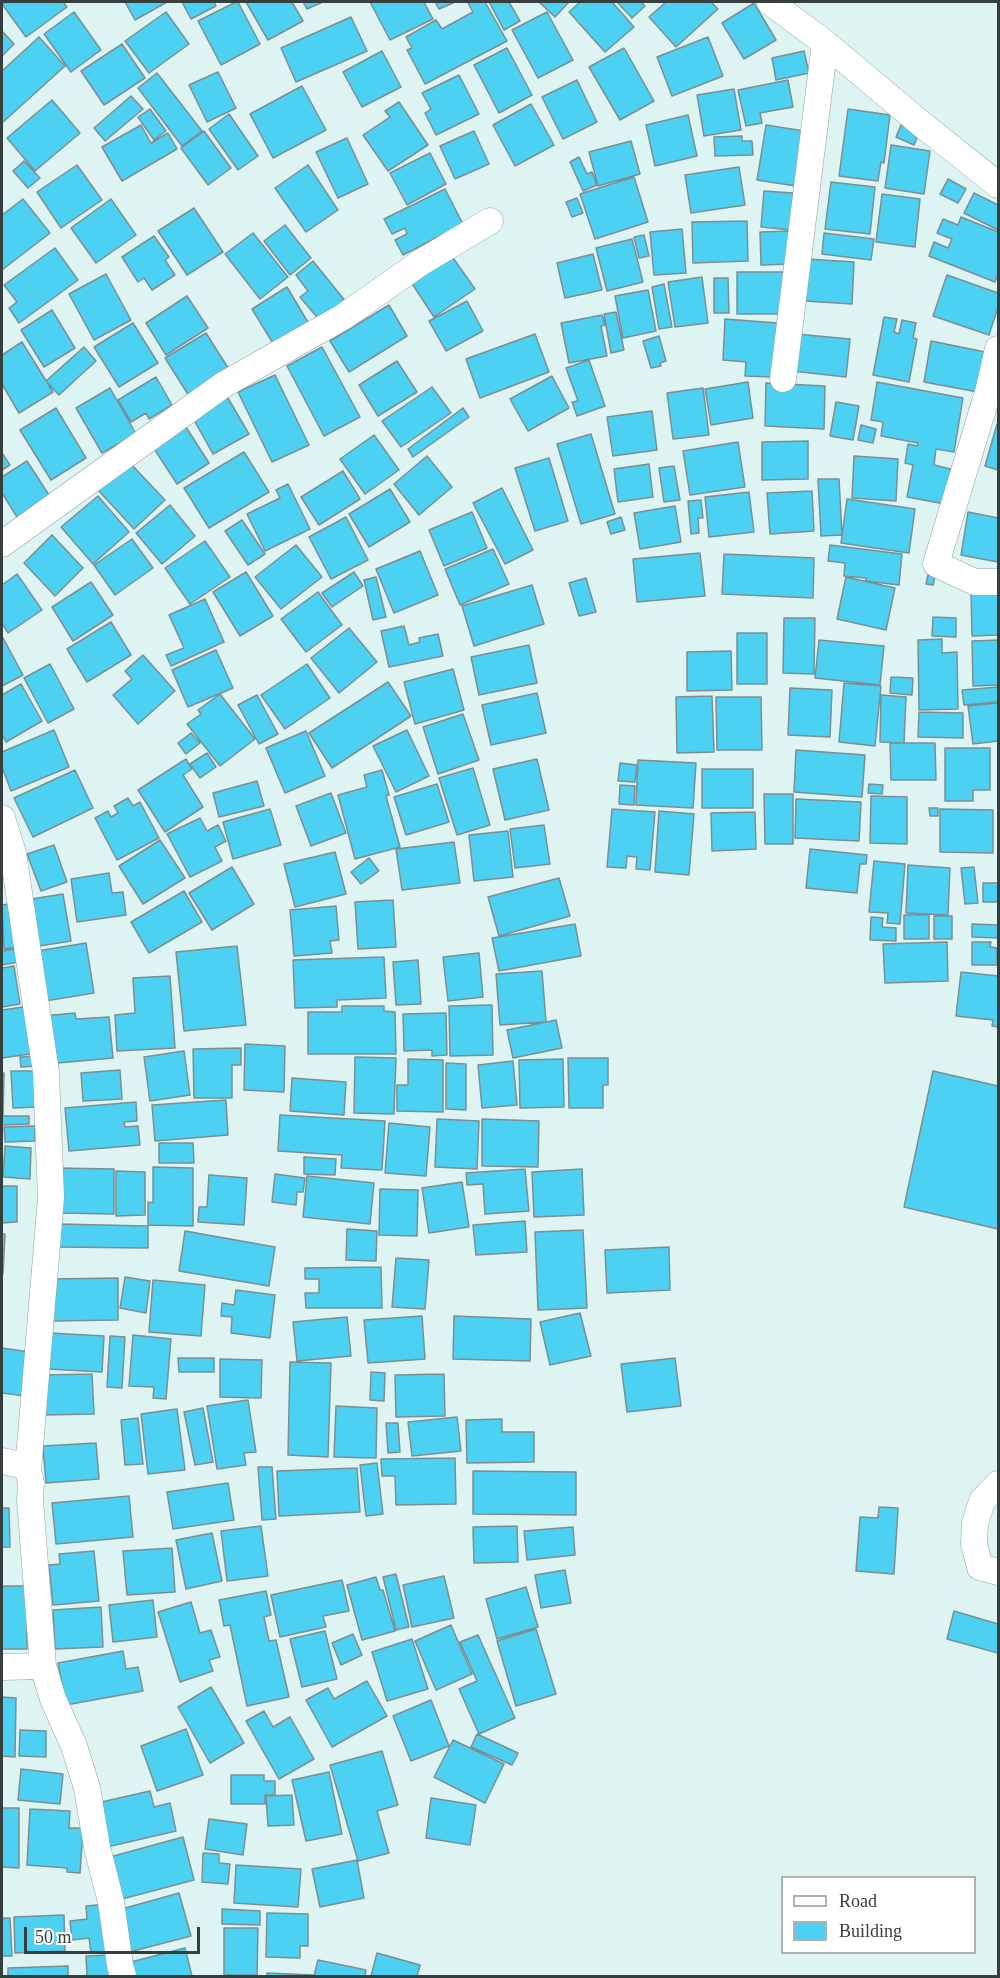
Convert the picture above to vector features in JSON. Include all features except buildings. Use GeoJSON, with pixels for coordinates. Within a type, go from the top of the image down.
{"type":"FeatureCollection","features":[{"type":"Feature","properties":{"kind":"street"},"geometry":{"type":"LineString","coordinates":[[770,2],[825,43],[999,185]]}},
{"type":"Feature","properties":{"kind":"street"},"geometry":{"type":"LineString","coordinates":[[783,379],[825,43]]}},
{"type":"Feature","properties":{"kind":"street"},"geometry":{"type":"LineString","coordinates":[[2,544],[223,385],[343,317],[420,263],[490,221]]}},
{"type":"Feature","properties":{"kind":"street"},"geometry":{"type":"LineString","coordinates":[[999,349],[936,564],[975,582],[999,582]]}},
{"type":"Feature","properties":{"kind":"street"},"geometry":{"type":"LineString","coordinates":[[2,818],[13,852],[46,1072],[51,1198],[28,1470],[31,1483],[30,1500],[43,1666],[53,1699],[74,1746],[87,1788],[97,1847],[111,1902],[123,1977]]}},
{"type":"Feature","properties":{"kind":"street"},"geometry":{"type":"LineString","coordinates":[[2,1461],[21,1465],[28,1470]]}},
{"type":"Feature","properties":{"kind":"street"},"geometry":{"type":"LineString","coordinates":[[999,1484],[982,1501],[975,1523],[974,1544],[980,1567],[999,1572]]}},
{"type":"Feature","properties":{"kind":"street"},"geometry":{"type":"LineString","coordinates":[[2,1666],[43,1666]]}}]}
